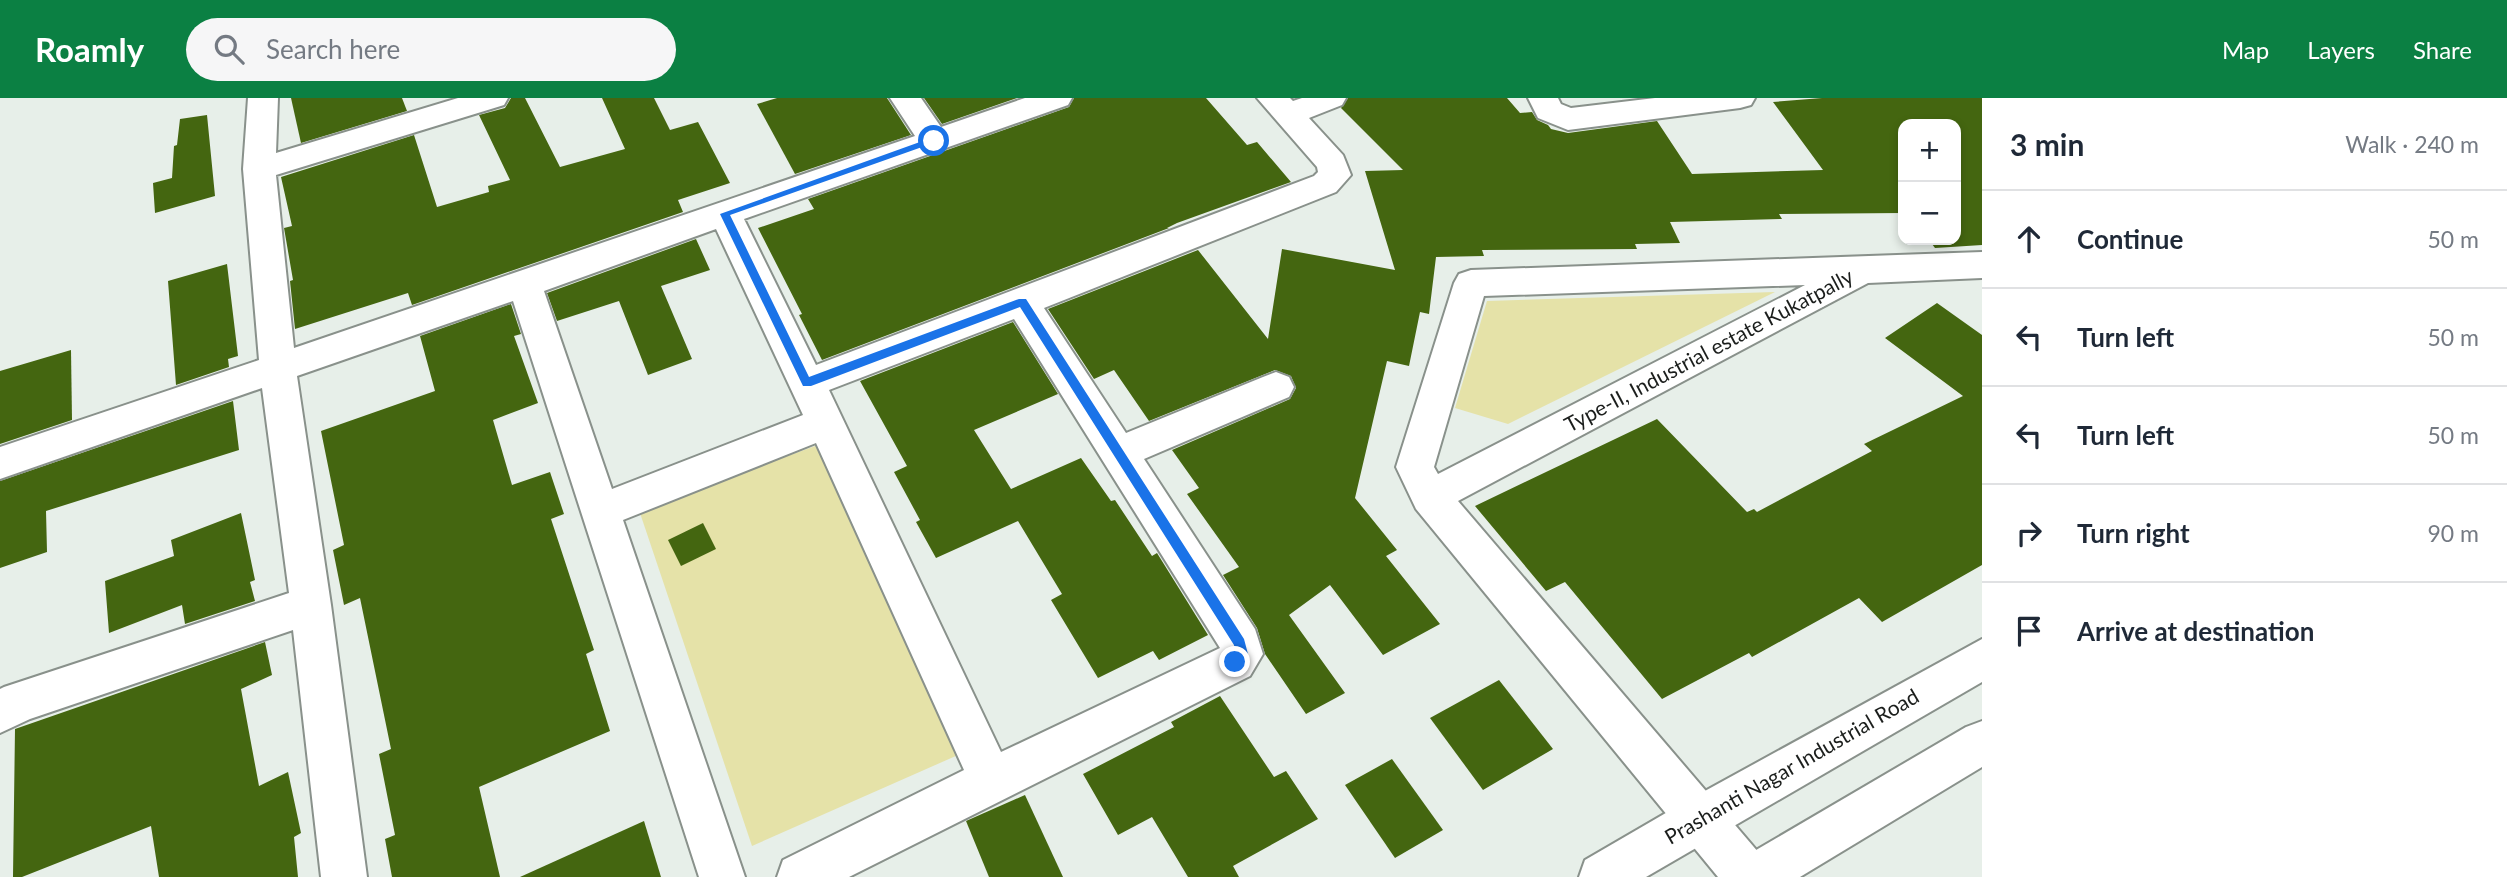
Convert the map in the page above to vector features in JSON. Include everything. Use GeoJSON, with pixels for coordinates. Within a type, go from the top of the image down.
{"type":"FeatureCollection","features":[{"type":"Feature","properties":{"kind":"street"},"geometry":{"type":"LineString","coordinates":[[264,98],[259,169],[278,369],[311,605],[344,877]]}},
{"type":"Feature","properties":{"kind":"street"},"geometry":{"type":"LineString","coordinates":[[259,169],[493,98]]}},
{"type":"Feature","properties":{"kind":"street"},"geometry":{"type":"LineString","coordinates":[[905,98],[934,141]]}},
{"type":"Feature","properties":{"kind":"street"},"geometry":{"type":"LineString","coordinates":[[0,463],[525,284],[1057,98]]}},
{"type":"Feature","properties":{"kind":"street"},"geometry":{"type":"LineString","coordinates":[[1280,106],[1331,98]]}},
{"type":"Feature","properties":{"kind":"street"},"geometry":{"type":"LineString","coordinates":[[1542,98],[1549,111],[1568,119],[1740,98]]}},
{"type":"Feature","properties":{"kind":"street"},"geometry":{"type":"LineString","coordinates":[[807,383],[1325,184],[1335,175],[1332,163],[1280,106]]}},
{"type":"Feature","properties":{"kind":"street"},"geometry":{"type":"LineString","coordinates":[[724,214],[807,383],[991,780]]}},
{"type":"Feature","properties":{"kind":"street"},"geometry":{"type":"LineString","coordinates":[[1863,270],[1982,265]]}},
{"type":"Feature","properties":{"kind":"street","name":"Type-II, Industrial estate Kukatpally"},"geometry":{"type":"LineString","coordinates":[[1863,270],[1430,497],[1415,467],[1471,283],[1863,270]]}},
{"type":"Feature","properties":{"kind":"street"},"geometry":{"type":"LineString","coordinates":[[525,284],[722,877]]}},
{"type":"Feature","properties":{"kind":"street"},"geometry":{"type":"LineString","coordinates":[[800,877],[991,780],[1235,662],[1242,654],[1240,643],[1022,302]]}},
{"type":"Feature","properties":{"kind":"street"},"geometry":{"type":"LineString","coordinates":[[1119,453],[1276,387]]}},
{"type":"Feature","properties":{"kind":"street"},"geometry":{"type":"LineString","coordinates":[[601,511],[825,423]]}},
{"type":"Feature","properties":{"kind":"street"},"geometry":{"type":"LineString","coordinates":[[1430,497],[1748,877]]}},
{"type":"Feature","properties":{"kind":"street"},"geometry":{"type":"LineString","coordinates":[[0,712],[19,702],[311,605]]}},
{"type":"Feature","properties":{"kind":"street","name":"Prashanti Nagar Industrial Road"},"geometry":{"type":"LineString","coordinates":[[1602,877],[1982,659]]}},
{"type":"Feature","properties":{"kind":"street"},"geometry":{"type":"LineString","coordinates":[[1756,877],[1982,742]]}},
{"type":"Feature","properties":{"kind":"shaded area"},"geometry":{"type":"Polygon","coordinates":[[[1775,292],[1508,424],[1455,408],[1487,301],[1775,292]]]}},
{"type":"Feature","properties":{"kind":"shaded area"},"geometry":{"type":"Polygon","coordinates":[[[818,445],[958,755],[752,846],[639,510],[818,445]]]}},
{"type":"Feature","properties":{"kind":"building"},"geometry":{"type":"Polygon","coordinates":[[[291,98],[402,98],[407,111],[301,143],[291,98]]]}},
{"type":"Feature","properties":{"kind":"building"},"geometry":{"type":"Polygon","coordinates":[[[511,98],[525,98],[560,167],[625,149],[602,98],[654,98],[670,130],[698,122],[730,183],[678,200],[683,212],[412,305],[408,293],[295,329],[290,281],[293,280],[284,228],[292,226],[281,177],[414,135],[437,207],[489,192],[488,186],[510,180],[479,115],[505,108],[511,98]]]}},
{"type":"Feature","properties":{"kind":"building"},"geometry":{"type":"Polygon","coordinates":[[[777,98],[887,98],[911,135],[795,174],[757,104],[777,98]]]}},
{"type":"Feature","properties":{"kind":"building"},"geometry":{"type":"Polygon","coordinates":[[[924,98],[1017,98],[942,124],[924,98]]]}},
{"type":"Feature","properties":{"kind":"building"},"geometry":{"type":"Polygon","coordinates":[[[1074,98],[1206,98],[1247,145],[1257,142],[1291,182],[1177,223],[822,360],[758,228],[814,209],[808,199],[1069,107],[1074,98]]]}},
{"type":"Feature","properties":{"kind":"building"},"geometry":{"type":"Polygon","coordinates":[[[1348,98],[1507,98],[1520,113],[1532,112],[1537,120],[1551,129],[1568,133],[1657,121],[1692,174],[1823,170],[1773,102],[1822,98],[1982,98],[1982,245],[1935,248],[1933,245],[1961,245],[1961,119],[1898,119],[1898,213],[1779,214],[1782,219],[1670,222],[1680,243],[1635,244],[1637,249],[1482,250],[1484,256],[1436,257],[1429,314],[1420,312],[1409,366],[1387,361],[1355,498],[1397,550],[1386,556],[1440,624],[1383,655],[1330,585],[1289,615],[1345,693],[1306,714],[1265,654],[1257,628],[1223,575],[1239,567],[1187,494],[1199,488],[1172,450],[1290,399],[1296,388],[1291,376],[1275,370],[1149,421],[1114,370],[1094,379],[1048,309],[1198,250],[1268,339],[1282,249],[1395,270],[1365,171],[1403,170],[1341,108],[1348,98]]]}},
{"type":"Feature","properties":{"kind":"building"},"geometry":{"type":"Polygon","coordinates":[[[207,115],[215,196],[155,213],[153,183],[172,178],[174,146],[177,145],[180,119],[207,115]]]}},
{"type":"Feature","properties":{"kind":"building"},"geometry":{"type":"Polygon","coordinates":[[[696,239],[710,270],[661,286],[692,359],[648,375],[619,301],[557,321],[547,293],[696,239]]]}},
{"type":"Feature","properties":{"kind":"building"},"geometry":{"type":"Polygon","coordinates":[[[227,264],[238,356],[228,359],[229,367],[176,385],[168,281],[227,264]]]}},
{"type":"Feature","properties":{"kind":"building"},"geometry":{"type":"Polygon","coordinates":[[[1937,303],[1982,335],[1982,565],[1882,622],[1859,598],[1752,657],[1749,653],[1662,699],[1565,582],[1546,591],[1475,506],[1657,419],[1747,512],[1754,509],[1757,512],[1872,451],[1864,444],[1963,396],[1885,338],[1937,303]]]}},
{"type":"Feature","properties":{"kind":"building"},"geometry":{"type":"Polygon","coordinates":[[[511,304],[521,334],[514,336],[538,403],[493,420],[512,485],[550,472],[564,514],[551,519],[594,650],[586,654],[610,731],[479,787],[500,877],[392,877],[385,839],[395,835],[379,754],[391,749],[360,598],[344,605],[333,550],[344,545],[321,431],[435,391],[420,336],[511,304]]]}},
{"type":"Feature","properties":{"kind":"building"},"geometry":{"type":"Polygon","coordinates":[[[1013,322],[1058,394],[974,430],[1011,489],[1081,458],[1111,501],[1115,500],[1152,556],[1157,553],[1208,635],[1159,660],[1153,651],[1098,678],[1051,600],[1062,594],[1018,521],[936,558],[916,522],[920,520],[894,472],[907,466],[860,381],[1013,322]]]}},
{"type":"Feature","properties":{"kind":"building"},"geometry":{"type":"Polygon","coordinates":[[[71,350],[72,420],[0,444],[0,371],[71,350]]]}},
{"type":"Feature","properties":{"kind":"building"},"geometry":{"type":"Polygon","coordinates":[[[233,401],[239,450],[46,511],[47,552],[0,568],[0,481],[233,401]]]}},
{"type":"Feature","properties":{"kind":"building"},"geometry":{"type":"Polygon","coordinates":[[[241,513],[255,580],[250,582],[255,601],[185,624],[182,605],[109,633],[105,581],[174,556],[171,540],[241,513]]]}},
{"type":"Feature","properties":{"kind":"building"},"geometry":{"type":"Polygon","coordinates":[[[703,523],[716,549],[681,566],[668,540],[703,523]]]}},
{"type":"Feature","properties":{"kind":"building"},"geometry":{"type":"Polygon","coordinates":[[[265,642],[272,675],[241,689],[259,786],[288,772],[301,833],[294,837],[298,877],[159,877],[151,826],[22,877],[13,877],[15,729],[265,642]]]}},
{"type":"Feature","properties":{"kind":"building"},"geometry":{"type":"Polygon","coordinates":[[[1499,680],[1553,749],[1483,790],[1430,718],[1499,680]]]}},
{"type":"Feature","properties":{"kind":"building"},"geometry":{"type":"Polygon","coordinates":[[[1220,696],[1274,777],[1286,771],[1318,819],[1233,866],[1239,877],[1188,877],[1152,817],[1118,835],[1083,774],[1174,727],[1171,722],[1220,696]]]}},
{"type":"Feature","properties":{"kind":"building"},"geometry":{"type":"Polygon","coordinates":[[[1392,759],[1443,830],[1395,858],[1345,785],[1392,759]]]}},
{"type":"Feature","properties":{"kind":"building"},"geometry":{"type":"Polygon","coordinates":[[[1025,795],[1063,877],[989,877],[966,821],[1025,795]]]}},
{"type":"Feature","properties":{"kind":"building"},"geometry":{"type":"Polygon","coordinates":[[[644,821],[661,877],[520,877],[644,821]]]}},
{"type":"Feature","properties":{"kind":"route"},"geometry":{"type":"LineString","coordinates":[[934,141],[724,214],[807,383],[1022,302],[1240,643],[1242,654],[1235,662]]}}]}
